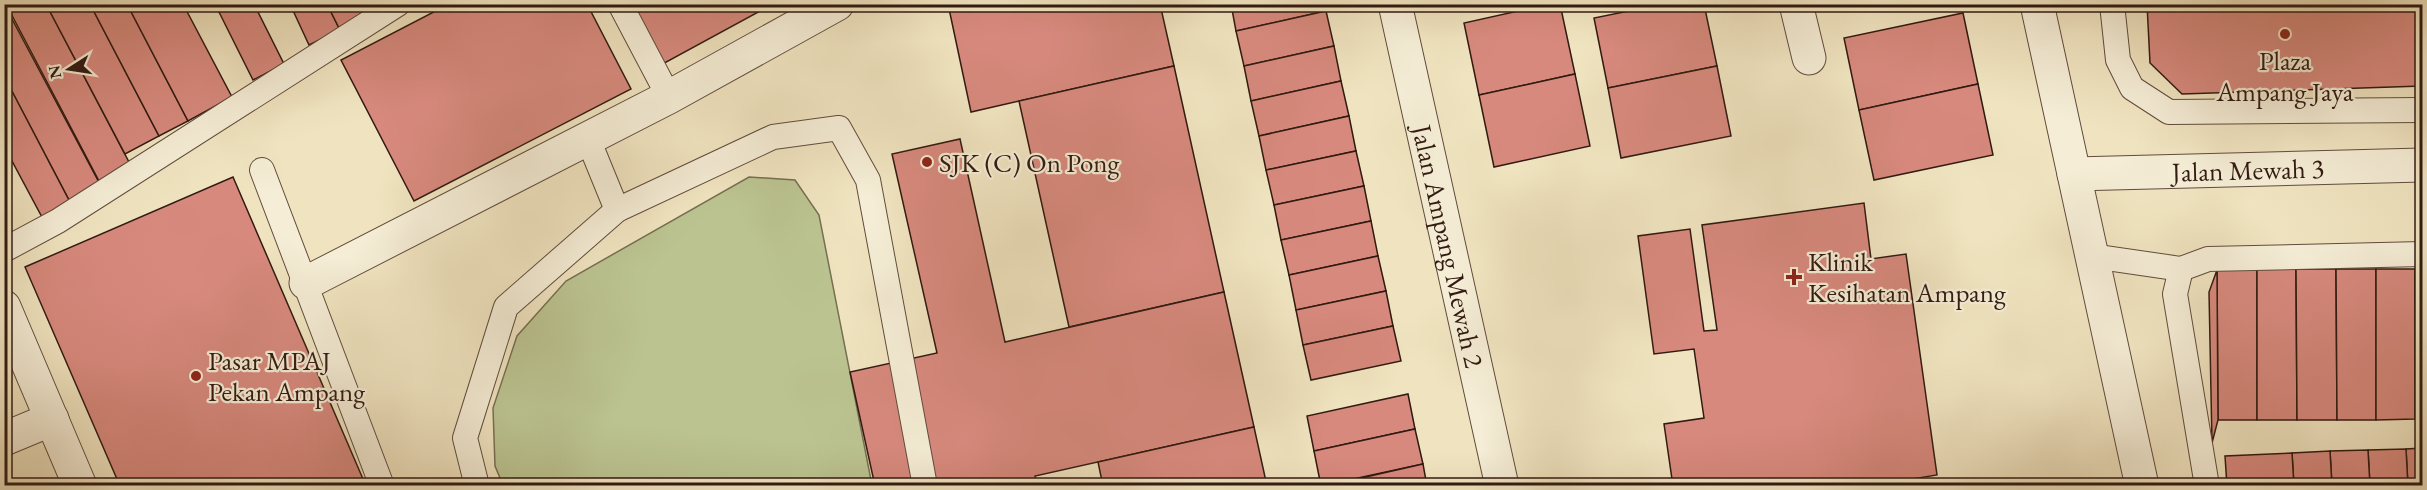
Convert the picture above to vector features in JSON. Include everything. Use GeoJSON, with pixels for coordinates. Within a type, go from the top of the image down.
{"type":"FeatureCollection","features":[{"type":"Feature","properties":{"kind":"street"},"geometry":{"type":"LineString","coordinates":[[306,283],[669,97],[837,4]]}},
{"type":"Feature","properties":{"kind":"street","name":"Jalan Ampang Mewah 2"},"geometry":{"type":"LineString","coordinates":[[1395,4],[1502,486]]}},
{"type":"Feature","properties":{"kind":"street"},"geometry":{"type":"LineString","coordinates":[[1796,4],[1809,58]]}},
{"type":"Feature","properties":{"kind":"street"},"geometry":{"type":"LineString","coordinates":[[2037,4],[2092,256],[2134,483]]}},
{"type":"Feature","properties":{"kind":"street","name":"Jalan Mewah 3"},"geometry":{"type":"LineString","coordinates":[[2074,174],[2422,165]]}},
{"type":"Feature","properties":{"kind":"street"},"geometry":{"type":"LineString","coordinates":[[4,307],[80,486]]}},
{"type":"Feature","properties":{"kind":"street"},"geometry":{"type":"LineString","coordinates":[[4,439],[52,419]]}},
{"type":"Feature","properties":{"kind":"lane"},"geometry":{"type":"LineString","coordinates":[[4,250],[58,221],[398,4]]}},
{"type":"Feature","properties":{"kind":"lane"},"geometry":{"type":"LineString","coordinates":[[620,4],[669,97]]}},
{"type":"Feature","properties":{"kind":"lane"},"geometry":{"type":"LineString","coordinates":[[2112,4],[2118,60],[2132,88],[2169,112],[2422,110]]}},
{"type":"Feature","properties":{"kind":"lane"},"geometry":{"type":"LineString","coordinates":[[477,486],[465,438],[507,307],[617,210],[773,137],[839,128],[868,180],[925,486]]}},
{"type":"Feature","properties":{"kind":"lane"},"geometry":{"type":"LineString","coordinates":[[588,139],[617,210]]}},
{"type":"Feature","properties":{"kind":"lane"},"geometry":{"type":"LineString","coordinates":[[262,170],[382,486]]}},
{"type":"Feature","properties":{"kind":"lane"},"geometry":{"type":"LineString","coordinates":[[2092,256],[2181,269],[2208,259],[2422,254]]}},
{"type":"Feature","properties":{"kind":"lane"},"geometry":{"type":"LineString","coordinates":[[2181,269],[2175,294],[2207,486]]}},
{"type":"Feature","properties":{"kind":"green space"},"geometry":{"type":"Polygon","coordinates":[[[749,177],[795,180],[819,215],[872,485],[503,485],[495,466],[493,408],[517,336],[566,281],[749,177]]]}},
{"type":"Feature","properties":{"kind":"building"},"geometry":{"type":"Polygon","coordinates":[[[4,4],[102,188],[71,204],[4,76],[4,4]]]}},
{"type":"Feature","properties":{"kind":"building"},"geometry":{"type":"Polygon","coordinates":[[[6,4],[46,4],[130,164],[99,181],[6,4]]]}},
{"type":"Feature","properties":{"kind":"building"},"geometry":{"type":"Polygon","coordinates":[[[46,4],[90,4],[159,136],[125,154],[46,4]]]}},
{"type":"Feature","properties":{"kind":"building"},"geometry":{"type":"Polygon","coordinates":[[[90,4],[127,4],[188,121],[159,136],[90,4]]]}},
{"type":"Feature","properties":{"kind":"building"},"geometry":{"type":"Polygon","coordinates":[[[127,4],[183,4],[232,97],[188,121],[127,4]]]}},
{"type":"Feature","properties":{"kind":"building"},"geometry":{"type":"Polygon","coordinates":[[[215,4],[254,4],[284,64],[253,80],[215,4]]]}},
{"type":"Feature","properties":{"kind":"building"},"geometry":{"type":"Polygon","coordinates":[[[290,4],[327,4],[340,30],[309,45],[290,4]]]}},
{"type":"Feature","properties":{"kind":"building"},"geometry":{"type":"Polygon","coordinates":[[[327,4],[370,4],[375,14],[340,30],[327,4]]]}},
{"type":"Feature","properties":{"kind":"building"},"geometry":{"type":"Polygon","coordinates":[[[449,4],[587,4],[631,89],[414,201],[341,60],[449,4]]]}},
{"type":"Feature","properties":{"kind":"building"},"geometry":{"type":"Polygon","coordinates":[[[627,4],[773,4],[659,66],[627,4]]]}},
{"type":"Feature","properties":{"kind":"building"},"geometry":{"type":"Polygon","coordinates":[[[948,4],[1160,4],[1174,66],[971,112],[948,4]]]}},
{"type":"Feature","properties":{"kind":"building"},"geometry":{"type":"Polygon","coordinates":[[[1231,4],[1325,4],[1326,11],[1236,31],[1231,4]]]}},
{"type":"Feature","properties":{"kind":"building"},"geometry":{"type":"Polygon","coordinates":[[[1550,4],[1560,4],[1575,74],[1479,95],[1464,23],[1550,4]]]}},
{"type":"Feature","properties":{"kind":"building"},"geometry":{"type":"Polygon","coordinates":[[[1663,4],[1704,4],[1717,66],[1608,88],[1594,18],[1663,4]]]}},
{"type":"Feature","properties":{"kind":"building","name":"Plaza Ampang Jaya"},"geometry":{"type":"Polygon","coordinates":[[[2147,4],[2422,4],[2422,86],[2182,94],[2150,63],[2147,4]]]}},
{"type":"Feature","properties":{"kind":"building"},"geometry":{"type":"Polygon","coordinates":[[[1326,11],[1334,46],[1244,66],[1236,31],[1326,11]]]}},
{"type":"Feature","properties":{"kind":"building"},"geometry":{"type":"Polygon","coordinates":[[[1963,13],[1978,84],[1859,110],[1844,38],[1963,13]]]}},
{"type":"Feature","properties":{"kind":"building"},"geometry":{"type":"Polygon","coordinates":[[[1334,46],[1341,81],[1251,101],[1244,66],[1334,46]]]}},
{"type":"Feature","properties":{"kind":"building"},"geometry":{"type":"Polygon","coordinates":[[[1174,66],[1224,292],[1069,327],[1019,101],[1174,66]]]}},
{"type":"Feature","properties":{"kind":"building"},"geometry":{"type":"Polygon","coordinates":[[[1717,66],[1731,136],[1621,158],[1608,88],[1717,66]]]}},
{"type":"Feature","properties":{"kind":"building"},"geometry":{"type":"Polygon","coordinates":[[[1575,74],[1590,146],[1494,167],[1479,95],[1575,74]]]}},
{"type":"Feature","properties":{"kind":"building"},"geometry":{"type":"Polygon","coordinates":[[[4,76],[71,204],[43,219],[4,146],[4,76]]]}},
{"type":"Feature","properties":{"kind":"building"},"geometry":{"type":"Polygon","coordinates":[[[1341,81],[1349,116],[1259,136],[1251,101],[1341,81]]]}},
{"type":"Feature","properties":{"kind":"building"},"geometry":{"type":"Polygon","coordinates":[[[1978,84],[1993,155],[1874,180],[1859,110],[1978,84]]]}},
{"type":"Feature","properties":{"kind":"building"},"geometry":{"type":"Polygon","coordinates":[[[1349,116],[1356,151],[1266,170],[1259,136],[1349,116]]]}},
{"type":"Feature","properties":{"kind":"building"},"geometry":{"type":"Polygon","coordinates":[[[960,139],[1005,342],[1224,292],[1254,427],[1035,476],[1037,486],[875,486],[850,372],[937,353],[892,154],[960,139]]]}},
{"type":"Feature","properties":{"kind":"building"},"geometry":{"type":"Polygon","coordinates":[[[1356,151],[1364,186],[1274,205],[1266,170],[1356,151]]]}},
{"type":"Feature","properties":{"kind":"building","name":"Pasar MPAJ Pekan Ampang"},"geometry":{"type":"Polygon","coordinates":[[[233,177],[366,486],[120,486],[25,267],[233,177]]]}},
{"type":"Feature","properties":{"kind":"building"},"geometry":{"type":"Polygon","coordinates":[[[1364,186],[1371,221],[1281,240],[1274,205],[1364,186]]]}},
{"type":"Feature","properties":{"kind":"building"},"geometry":{"type":"Polygon","coordinates":[[[1864,203],[1871,259],[1906,254],[1937,475],[1906,480],[1907,486],[1673,486],[1664,424],[1704,418],[1694,349],[1654,354],[1638,236],[1690,229],[1704,331],[1717,330],[1702,225],[1864,203]]]}},
{"type":"Feature","properties":{"kind":"building"},"geometry":{"type":"Polygon","coordinates":[[[1371,221],[1378,256],[1289,275],[1281,240],[1371,221]]]}},
{"type":"Feature","properties":{"kind":"building"},"geometry":{"type":"Polygon","coordinates":[[[1378,256],[1386,291],[1296,310],[1289,275],[1378,256]]]}},
{"type":"Feature","properties":{"kind":"building"},"geometry":{"type":"Polygon","coordinates":[[[2257,269],[2257,420],[2218,420],[2217,270],[2257,269]]]}},
{"type":"Feature","properties":{"kind":"building"},"geometry":{"type":"Polygon","coordinates":[[[2257,269],[2296,269],[2297,420],[2257,420],[2257,269]]]}},
{"type":"Feature","properties":{"kind":"building"},"geometry":{"type":"Polygon","coordinates":[[[2296,269],[2336,269],[2337,420],[2297,420],[2296,269]]]}},
{"type":"Feature","properties":{"kind":"building"},"geometry":{"type":"Polygon","coordinates":[[[2336,269],[2376,269],[2376,420],[2337,420],[2336,269]]]}},
{"type":"Feature","properties":{"kind":"building"},"geometry":{"type":"Polygon","coordinates":[[[2376,269],[2415,269],[2415,419],[2376,420],[2376,269]]]}},
{"type":"Feature","properties":{"kind":"building"},"geometry":{"type":"Polygon","coordinates":[[[2415,269],[2422,269],[2422,419],[2415,419],[2415,269]]]}},
{"type":"Feature","properties":{"kind":"building"},"geometry":{"type":"Polygon","coordinates":[[[2217,270],[2218,420],[2212,443],[2209,292],[2217,270]]]}},
{"type":"Feature","properties":{"kind":"building"},"geometry":{"type":"Polygon","coordinates":[[[1386,291],[1393,326],[1303,345],[1296,310],[1386,291]]]}},
{"type":"Feature","properties":{"kind":"building"},"geometry":{"type":"Polygon","coordinates":[[[1393,326],[1401,361],[1311,380],[1303,345],[1393,326]]]}},
{"type":"Feature","properties":{"kind":"building"},"geometry":{"type":"Polygon","coordinates":[[[1408,394],[1415,429],[1314,451],[1307,416],[1408,394]]]}},
{"type":"Feature","properties":{"kind":"building"},"geometry":{"type":"Polygon","coordinates":[[[1254,427],[1267,486],[1103,486],[1098,462],[1254,427]]]}},
{"type":"Feature","properties":{"kind":"building"},"geometry":{"type":"Polygon","coordinates":[[[1415,429],[1423,464],[1321,486],[1314,451],[1415,429]]]}},
{"type":"Feature","properties":{"kind":"building"},"geometry":{"type":"Polygon","coordinates":[[[2422,448],[2422,486],[2408,486],[2406,449],[2422,448]]]}},
{"type":"Feature","properties":{"kind":"building"},"geometry":{"type":"Polygon","coordinates":[[[2406,449],[2408,486],[2370,486],[2368,450],[2406,449]]]}},
{"type":"Feature","properties":{"kind":"building"},"geometry":{"type":"Polygon","coordinates":[[[2368,450],[2370,486],[2332,486],[2330,451],[2368,450]]]}},
{"type":"Feature","properties":{"kind":"building"},"geometry":{"type":"Polygon","coordinates":[[[2330,451],[2332,486],[2294,486],[2292,453],[2330,451]]]}},
{"type":"Feature","properties":{"kind":"building"},"geometry":{"type":"Polygon","coordinates":[[[2292,453],[2294,486],[2227,486],[2225,456],[2292,453]]]}},
{"type":"Feature","properties":{"kind":"building"},"geometry":{"type":"Polygon","coordinates":[[[1423,464],[1427,486],[1326,486],[1423,464]]]}},
{"type":"Feature","properties":{"kind":"place","name":"Plaza Ampang Jaya"},"geometry":{"type":"Point","coordinates":[2285,34]}},
{"type":"Feature","properties":{"kind":"place","name":"SJK (C) On Pong"},"geometry":{"type":"Point","coordinates":[927,162]}},
{"type":"Feature","properties":{"kind":"place","name":"Klinik Kesihatan Ampang"},"geometry":{"type":"Point","coordinates":[1794,277]}},
{"type":"Feature","properties":{"kind":"place","name":"Pasar MPAJ Pekan Ampang"},"geometry":{"type":"Point","coordinates":[196,376]}}]}
